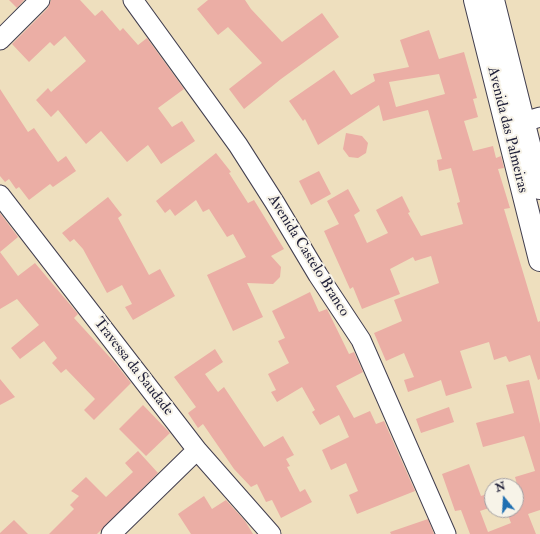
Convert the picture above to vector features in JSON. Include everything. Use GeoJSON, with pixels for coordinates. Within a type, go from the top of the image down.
{"type":"FeatureCollection","features":[{"type":"Feature","properties":{"kind":"main road","name":"Avenida das Palmeiras"},"geometry":{"type":"LineString","coordinates":[[475,0],[523,122],[540,260]]}},
{"type":"Feature","properties":{"kind":"main road","name":"Avenida das Palmeiras"},"geometry":{"type":"LineString","coordinates":[[493,0],[540,188]]}},
{"type":"Feature","properties":{"kind":"street"},"geometry":{"type":"LineString","coordinates":[[0,40],[40,0]]}},
{"type":"Feature","properties":{"kind":"street","name":"Avenida Castelo Branco"},"geometry":{"type":"LineString","coordinates":[[133,0],[238,145],[275,202],[318,275],[361,340],[446,534]]}},
{"type":"Feature","properties":{"kind":"street","name":"Travessa da Saudade"},"geometry":{"type":"LineString","coordinates":[[2,204],[197,450],[272,534]]}},
{"type":"Feature","properties":{"kind":"street"},"geometry":{"type":"LineString","coordinates":[[111,534],[197,450]]}},
{"type":"Feature","properties":{"kind":"building"},"geometry":{"type":"Polygon","coordinates":[[[9,0],[24,0],[17,8],[9,0]]]}},
{"type":"Feature","properties":{"kind":"building"},"geometry":{"type":"Polygon","coordinates":[[[51,0],[80,0],[95,16],[102,10],[120,31],[123,28],[138,45],[147,38],[184,89],[158,108],[172,127],[182,121],[195,141],[161,164],[148,145],[127,162],[101,131],[86,144],[58,110],[51,117],[36,100],[48,88],[51,92],[86,61],[65,36],[54,46],[50,42],[29,62],[12,44],[48,8],[51,0]]]}},
{"type":"Feature","properties":{"kind":"building"},"geometry":{"type":"Polygon","coordinates":[[[208,0],[245,0],[251,9],[282,42],[322,13],[339,37],[281,79],[244,109],[229,89],[262,63],[228,27],[218,35],[197,9],[208,0]]]}},
{"type":"Feature","properties":{"kind":"building"},"geometry":{"type":"Polygon","coordinates":[[[429,30],[439,59],[464,52],[477,98],[473,99],[478,117],[464,121],[473,151],[493,146],[496,158],[501,156],[504,168],[498,169],[510,208],[504,209],[538,322],[540,321],[540,379],[538,380],[530,355],[509,362],[506,356],[494,360],[489,342],[460,351],[472,388],[446,396],[441,380],[408,392],[404,380],[414,377],[404,353],[386,361],[374,333],[402,321],[394,300],[439,283],[431,256],[415,261],[413,257],[390,269],[400,294],[362,309],[353,287],[350,289],[324,231],[339,224],[327,201],[348,189],[360,211],[354,215],[367,243],[388,233],[376,210],[402,196],[410,212],[408,213],[421,236],[463,224],[457,203],[460,202],[451,168],[439,171],[437,160],[442,159],[428,110],[383,121],[379,105],[318,145],[305,119],[303,121],[289,101],[334,70],[351,95],[375,81],[373,74],[409,67],[400,40],[429,30]],[[439,74],[389,82],[396,107],[445,94],[439,74]]]}},
{"type":"Feature","properties":{"kind":"building"},"geometry":{"type":"Polygon","coordinates":[[[0,89],[28,132],[34,128],[58,162],[66,156],[76,171],[53,187],[50,184],[29,200],[19,187],[16,189],[9,179],[5,182],[0,176],[0,89]]]}},
{"type":"Feature","properties":{"kind":"building"},"geometry":{"type":"Polygon","coordinates":[[[346,133],[362,136],[368,143],[366,153],[358,158],[349,157],[343,149],[346,133]]]}},
{"type":"Feature","properties":{"kind":"building"},"geometry":{"type":"Polygon","coordinates":[[[216,153],[231,172],[229,173],[248,203],[254,200],[284,249],[271,256],[281,267],[280,277],[273,284],[247,283],[263,317],[233,331],[207,275],[246,257],[233,234],[227,237],[209,209],[203,212],[196,200],[175,216],[170,209],[165,213],[156,201],[216,153]]]}},
{"type":"Feature","properties":{"kind":"building"},"geometry":{"type":"Polygon","coordinates":[[[319,171],[331,194],[311,205],[299,181],[319,171]]]}},
{"type":"Feature","properties":{"kind":"building"},"geometry":{"type":"Polygon","coordinates":[[[108,197],[122,215],[118,218],[149,275],[160,269],[175,296],[133,320],[125,307],[132,304],[122,285],[107,293],[83,249],[74,239],[70,242],[62,233],[108,197]]]}},
{"type":"Feature","properties":{"kind":"building"},"geometry":{"type":"Polygon","coordinates":[[[0,213],[18,237],[0,252],[0,213]]]}},
{"type":"Feature","properties":{"kind":"building"},"geometry":{"type":"Polygon","coordinates":[[[0,252],[18,276],[35,263],[78,314],[74,318],[116,364],[131,383],[94,420],[84,410],[95,399],[66,369],[61,373],[52,363],[57,358],[44,341],[20,359],[11,348],[39,325],[17,299],[0,309],[0,252]]]}},
{"type":"Feature","properties":{"kind":"building"},"geometry":{"type":"Polygon","coordinates":[[[310,292],[319,312],[327,309],[349,354],[354,352],[363,372],[336,386],[354,418],[370,411],[376,424],[384,421],[415,491],[357,514],[349,495],[358,491],[346,463],[331,470],[322,450],[349,437],[339,415],[320,425],[312,412],[315,410],[302,387],[277,402],[271,392],[276,390],[268,374],[289,363],[278,341],[285,338],[272,311],[310,292]]]}},
{"type":"Feature","properties":{"kind":"building"},"geometry":{"type":"Polygon","coordinates":[[[215,349],[223,362],[205,374],[218,392],[224,387],[264,447],[283,436],[294,455],[286,459],[290,466],[287,467],[300,492],[305,489],[312,502],[281,518],[272,500],[266,502],[257,484],[251,487],[234,469],[203,424],[198,428],[188,413],[196,407],[174,377],[215,349]]]}},
{"type":"Feature","properties":{"kind":"building"},"geometry":{"type":"Polygon","coordinates":[[[0,379],[15,397],[0,405],[0,379]]]}},
{"type":"Feature","properties":{"kind":"building"},"geometry":{"type":"Polygon","coordinates":[[[529,380],[540,424],[540,510],[528,514],[536,534],[470,534],[461,510],[455,511],[442,474],[469,464],[481,496],[484,495],[484,510],[480,511],[488,532],[511,523],[509,518],[524,518],[524,478],[515,477],[535,471],[524,436],[483,447],[476,423],[514,413],[506,385],[529,380]]]}},
{"type":"Feature","properties":{"kind":"building"},"geometry":{"type":"Polygon","coordinates":[[[143,405],[170,433],[146,456],[119,429],[143,405]]]}},
{"type":"Feature","properties":{"kind":"building"},"geometry":{"type":"Polygon","coordinates":[[[449,407],[454,422],[421,433],[416,419],[449,407]]]}},
{"type":"Feature","properties":{"kind":"building"},"geometry":{"type":"Polygon","coordinates":[[[138,451],[158,473],[97,534],[49,534],[74,509],[70,505],[79,496],[71,491],[86,477],[106,497],[133,472],[125,463],[138,451]]]}},
{"type":"Feature","properties":{"kind":"building"},"geometry":{"type":"Polygon","coordinates":[[[204,496],[212,509],[226,500],[245,521],[253,534],[191,534],[178,514],[204,496]]]}},
{"type":"Feature","properties":{"kind":"building"},"geometry":{"type":"Polygon","coordinates":[[[428,519],[434,534],[391,534],[390,532],[428,519]]]}},
{"type":"Feature","properties":{"kind":"building"},"geometry":{"type":"Polygon","coordinates":[[[14,520],[28,534],[0,534],[0,533],[14,520]]]}}]}
